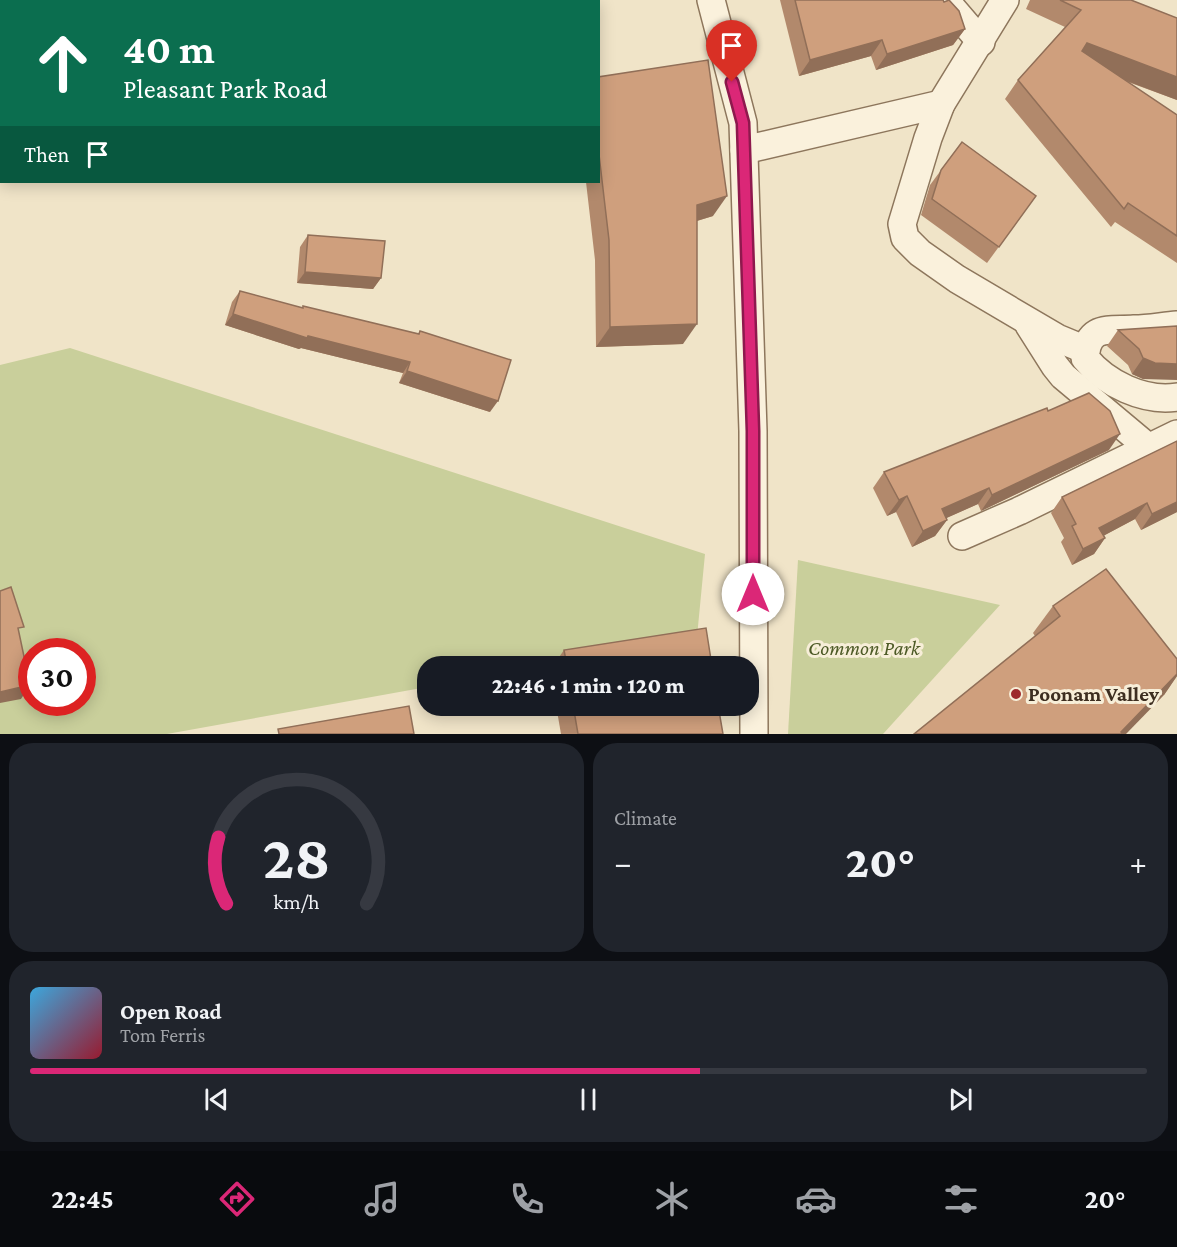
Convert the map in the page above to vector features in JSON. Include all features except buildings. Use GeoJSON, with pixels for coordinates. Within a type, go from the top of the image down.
{"type":"FeatureCollection","features":[{"type":"Feature","properties":{"kind":"street"},"geometry":{"type":"LineString","coordinates":[[711,0],[743,123],[753,431],[754,734]]}},
{"type":"Feature","properties":{"kind":"street"},"geometry":{"type":"LineString","coordinates":[[945,0],[981,42]]}},
{"type":"Feature","properties":{"kind":"street"},"geometry":{"type":"LineString","coordinates":[[1005,0],[941,104],[928,138],[902,224],[904,238],[920,253],[957,279],[1057,338],[1086,350]]}},
{"type":"Feature","properties":{"kind":"street"},"geometry":{"type":"LineString","coordinates":[[744,150],[941,104]]}},
{"type":"Feature","properties":{"kind":"street"},"geometry":{"type":"LineString","coordinates":[[1025,319],[1063,376],[1149,448]]}},
{"type":"Feature","properties":{"kind":"street"},"geometry":{"type":"LineString","coordinates":[[1177,325],[1108,329],[1095,334],[1087,343],[1085,358],[1094,370],[1128,390],[1148,397],[1177,398]]}},
{"type":"Feature","properties":{"kind":"street"},"geometry":{"type":"LineString","coordinates":[[962,536],[1019,511],[1177,434]]}},
{"type":"Feature","properties":{"kind":"green space"},"geometry":{"type":"Polygon","coordinates":[[[70,348],[705,554],[696,647],[639,656],[417,656],[417,689],[167,734],[0,734],[0,365],[70,348]]]}},
{"type":"Feature","properties":{"kind":"green space","name":"Common Park"},"geometry":{"type":"Polygon","coordinates":[[[798,560],[1000,605],[883,734],[788,734],[798,560]]]}},
{"type":"Feature","properties":{"kind":"place","name":"Poonam Valley"},"geometry":{"type":"Point","coordinates":[1016,694]}},
{"type":"Feature","properties":{"kind":"route"},"geometry":{"type":"LineString","coordinates":[[732,82],[743,123],[753,431],[753,594]]}}]}
